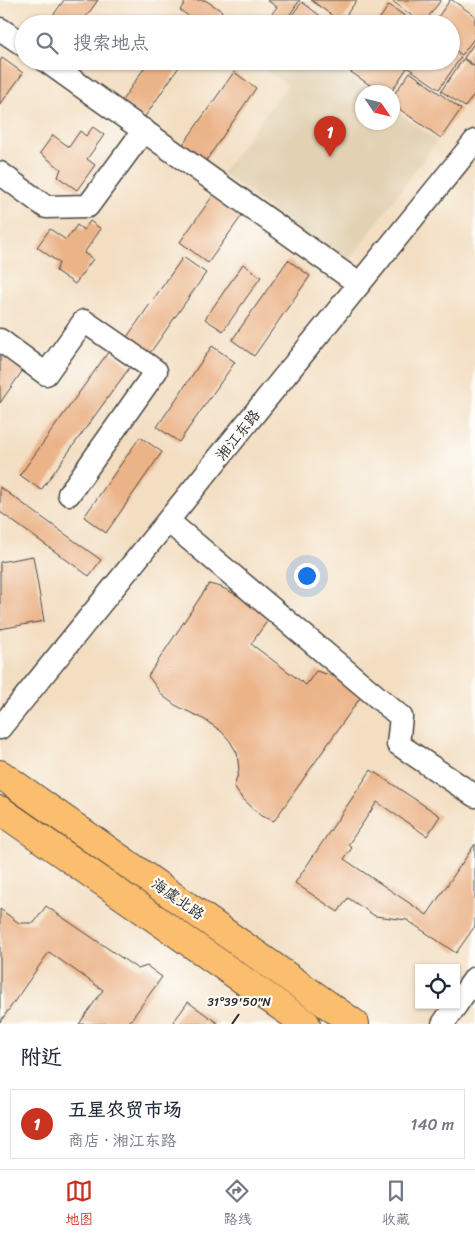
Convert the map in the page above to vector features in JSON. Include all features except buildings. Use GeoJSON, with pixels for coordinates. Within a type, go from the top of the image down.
{"type":"FeatureCollection","features":[{"type":"Feature","properties":{"kind":"main road","name":"海虞北路"},"geometry":{"type":"LineString","coordinates":[[0,774],[355,1024]]}},
{"type":"Feature","properties":{"kind":"main road","name":"海虞北路"},"geometry":{"type":"LineString","coordinates":[[0,810],[306,1024]]}},
{"type":"Feature","properties":{"kind":"street"},"geometry":{"type":"LineString","coordinates":[[0,28],[15,39]]}},
{"type":"Feature","properties":{"kind":"street"},"geometry":{"type":"LineString","coordinates":[[59,70],[359,284]]}},
{"type":"Feature","properties":{"kind":"street"},"geometry":{"type":"LineString","coordinates":[[0,173],[46,207],[88,206],[144,130]]}},
{"type":"Feature","properties":{"kind":"street","name":"湘江东路"},"geometry":{"type":"LineString","coordinates":[[0,728],[475,141]]}},
{"type":"Feature","properties":{"kind":"street"},"geometry":{"type":"LineString","coordinates":[[0,340],[46,374],[84,321],[156,372],[69,494]]}},
{"type":"Feature","properties":{"kind":"street"},"geometry":{"type":"LineString","coordinates":[[168,521],[401,717],[398,744],[475,796]]}},
{"type":"Feature","properties":{"kind":"street"},"geometry":{"type":"LineString","coordinates":[[460,999],[475,978]]}},
{"type":"Feature","properties":{"kind":"street"},"geometry":{"type":"LineString","coordinates":[[443,1024],[453,1009]]}},
{"type":"Feature","properties":{"kind":"shaded area"},"geometry":{"type":"Polygon","coordinates":[[[266,70],[339,70],[360,85],[355,85],[355,130],[400,130],[400,114],[437,141],[346,265],[222,173],[287,85],[266,70]]]}},
{"type":"Feature","properties":{"kind":"place","name":"五星农贸市场"},"geometry":{"type":"Point","coordinates":[330,157]}}]}
